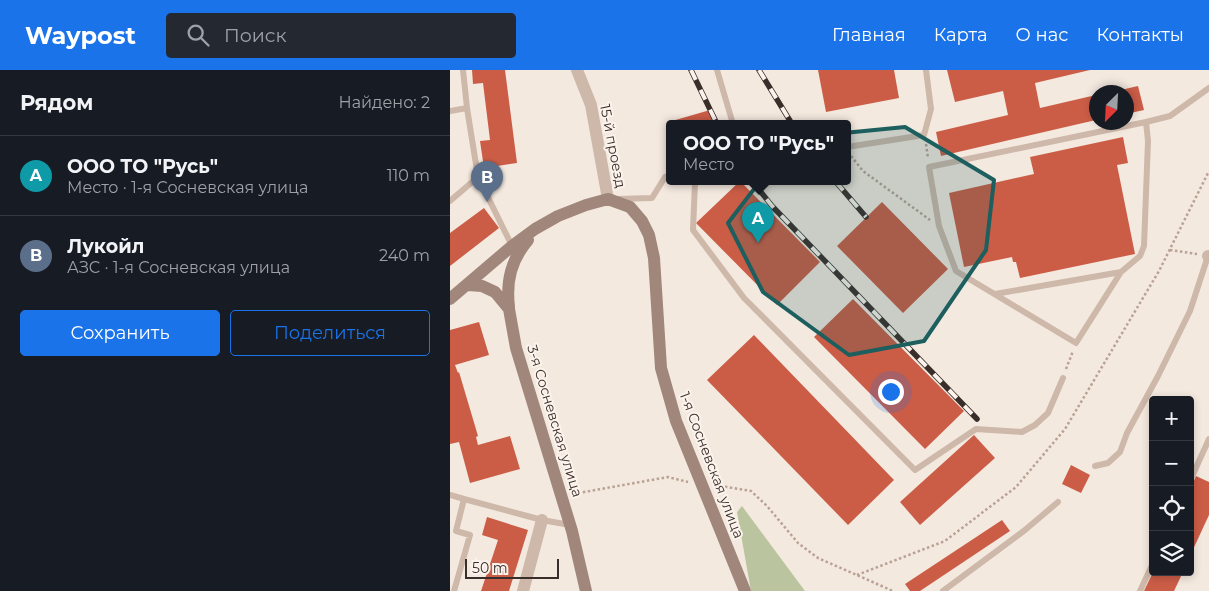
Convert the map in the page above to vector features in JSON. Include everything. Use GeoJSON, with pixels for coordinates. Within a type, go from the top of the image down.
{"type":"FeatureCollection","features":[{"type":"Feature","properties":{"kind":"main road"},"geometry":{"type":"LineString","coordinates":[[450,299],[534,229],[558,216],[608,199]]}},
{"type":"Feature","properties":{"kind":"main road","name":"1-я Сосневская улица"},"geometry":{"type":"LineString","coordinates":[[608,199],[630,207],[642,220],[649,235],[654,258],[661,368],[676,421],[745,591]]}},
{"type":"Feature","properties":{"kind":"main road","name":"3-я Сосневская улица"},"geometry":{"type":"LineString","coordinates":[[542,226],[522,246],[514,261],[507,284],[509,309],[516,348],[562,497],[586,591]]}},
{"type":"Feature","properties":{"kind":"main road"},"geometry":{"type":"LineString","coordinates":[[468,285],[482,286],[496,292],[509,309]]}},
{"type":"Feature","properties":{"kind":"street","name":"15-й проезд"},"geometry":{"type":"LineString","coordinates":[[577,70],[591,105],[608,199]]}},
{"type":"Feature","properties":{"kind":"street"},"geometry":{"type":"LineString","coordinates":[[523,591],[542,520]]}},
{"type":"Feature","properties":{"kind":"lane"},"geometry":{"type":"LineString","coordinates":[[462,70],[478,177],[512,246]]}},
{"type":"Feature","properties":{"kind":"lane"},"geometry":{"type":"LineString","coordinates":[[717,70],[732,120]]}},
{"type":"Feature","properties":{"kind":"lane"},"geometry":{"type":"LineString","coordinates":[[851,148],[924,135],[931,109],[926,70]]}},
{"type":"Feature","properties":{"kind":"lane"},"geometry":{"type":"LineString","coordinates":[[1146,122],[1148,141],[1144,246],[1140,256],[1121,272],[1076,343],[956,271],[939,226],[929,167],[1170,116],[1209,88]]}},
{"type":"Feature","properties":{"kind":"lane"},"geometry":{"type":"LineString","coordinates":[[450,111],[467,108]]}},
{"type":"Feature","properties":{"kind":"lane"},"geometry":{"type":"LineString","coordinates":[[450,201],[478,177]]}},
{"type":"Feature","properties":{"kind":"lane"},"geometry":{"type":"LineString","coordinates":[[608,199],[652,198],[666,177]]}},
{"type":"Feature","properties":{"kind":"lane"},"geometry":{"type":"LineString","coordinates":[[695,185],[693,230],[738,291],[916,470],[976,429],[1022,432],[1036,425],[1048,413],[1063,378]]}},
{"type":"Feature","properties":{"kind":"lane"},"geometry":{"type":"LineString","coordinates":[[1095,466],[1108,464],[1120,452],[1127,433],[1190,311],[1209,256]]}},
{"type":"Feature","properties":{"kind":"lane"},"geometry":{"type":"LineString","coordinates":[[995,294],[1121,272]]}},
{"type":"Feature","properties":{"kind":"lane"},"geometry":{"type":"LineString","coordinates":[[1194,472],[1209,439]]}},
{"type":"Feature","properties":{"kind":"lane"},"geometry":{"type":"LineString","coordinates":[[450,494],[542,520],[570,525]]}},
{"type":"Feature","properties":{"kind":"lane"},"geometry":{"type":"LineString","coordinates":[[454,591],[470,535],[456,531],[464,499]]}},
{"type":"Feature","properties":{"kind":"lane"},"geometry":{"type":"LineString","coordinates":[[942,591],[1026,530],[1058,502]]}},
{"type":"Feature","properties":{"kind":"lane"},"geometry":{"type":"LineString","coordinates":[[1140,591],[1149,572]]}},
{"type":"Feature","properties":{"kind":"path"},"geometry":{"type":"LineString","coordinates":[[924,135],[929,167]]}},
{"type":"Feature","properties":{"kind":"path"},"geometry":{"type":"LineString","coordinates":[[851,154],[863,171],[939,226]]}},
{"type":"Feature","properties":{"kind":"path"},"geometry":{"type":"LineString","coordinates":[[1170,250],[1209,256]]}},
{"type":"Feature","properties":{"kind":"path"},"geometry":{"type":"LineString","coordinates":[[1063,378],[1076,343]]}},
{"type":"Feature","properties":{"kind":"path"},"geometry":{"type":"LineString","coordinates":[[562,497],[668,477],[702,486],[733,487],[751,491],[767,506],[798,543],[818,558],[893,591]]}},
{"type":"Feature","properties":{"kind":"highlighted area"},"geometry":{"type":"Polygon","coordinates":[[[905,127],[994,180],[986,250],[924,341],[849,355],[763,292],[728,223],[793,138],[905,127]]]}},
{"type":"Feature","properties":{"kind":"green space"},"geometry":{"type":"Polygon","coordinates":[[[742,506],[805,591],[751,591],[737,512],[742,506]]]}},
{"type":"Feature","properties":{"kind":"building"},"geometry":{"type":"Polygon","coordinates":[[[472,70],[505,70],[517,163],[484,168],[480,141],[490,140],[483,83],[473,84],[472,70]]]}},
{"type":"Feature","properties":{"kind":"building"},"geometry":{"type":"Polygon","coordinates":[[[818,70],[894,70],[899,98],[826,112],[818,70]]]}},
{"type":"Feature","properties":{"kind":"building"},"geometry":{"type":"Polygon","coordinates":[[[947,70],[1090,70],[1035,83],[1040,108],[1089,97],[1089,122],[941,156],[936,132],[1008,115],[1003,91],[955,102],[947,70]]]}},
{"type":"Feature","properties":{"kind":"building"},"geometry":{"type":"Polygon","coordinates":[[[1138,86],[1144,110],[1134,112],[1134,87],[1138,86]]]}},
{"type":"Feature","properties":{"kind":"building"},"geometry":{"type":"Polygon","coordinates":[[[710,110],[713,120],[675,120],[710,110]]]}},
{"type":"Feature","properties":{"kind":"building"},"geometry":{"type":"Polygon","coordinates":[[[1123,137],[1128,163],[1117,165],[1135,254],[1020,278],[1016,262],[1013,262],[1012,257],[964,267],[949,193],[1034,174],[1030,157],[1123,137]]]}},
{"type":"Feature","properties":{"kind":"building"},"geometry":{"type":"Polygon","coordinates":[[[736,185],[744,185],[820,262],[777,305],[696,223],[736,185]]]}},
{"type":"Feature","properties":{"kind":"building"},"geometry":{"type":"Polygon","coordinates":[[[882,202],[948,269],[903,313],[837,246],[882,202]]]}},
{"type":"Feature","properties":{"kind":"building"},"geometry":{"type":"Polygon","coordinates":[[[484,208],[499,228],[450,266],[450,233],[484,208]]]}},
{"type":"Feature","properties":{"kind":"building"},"geometry":{"type":"Polygon","coordinates":[[[853,299],[964,411],[925,449],[814,337],[853,299]]]}},
{"type":"Feature","properties":{"kind":"building"},"geometry":{"type":"Polygon","coordinates":[[[479,322],[489,355],[455,365],[459,372],[478,436],[476,437],[478,445],[510,436],[520,469],[470,483],[459,442],[450,444],[450,330],[479,322]]]}},
{"type":"Feature","properties":{"kind":"building"},"geometry":{"type":"Polygon","coordinates":[[[754,335],[894,480],[848,525],[707,380],[754,335]]]}},
{"type":"Feature","properties":{"kind":"building"},"geometry":{"type":"Polygon","coordinates":[[[974,435],[995,458],[920,525],[900,502],[974,435]]]}},
{"type":"Feature","properties":{"kind":"building"},"geometry":{"type":"Polygon","coordinates":[[[1071,465],[1090,475],[1081,493],[1062,484],[1071,465]]]}},
{"type":"Feature","properties":{"kind":"building"},"geometry":{"type":"Polygon","coordinates":[[[1196,476],[1209,482],[1209,515],[1194,547],[1194,486],[1196,476]]]}},
{"type":"Feature","properties":{"kind":"building"},"geometry":{"type":"Polygon","coordinates":[[[487,517],[528,530],[509,591],[481,591],[498,540],[482,535],[487,517]]]}},
{"type":"Feature","properties":{"kind":"building"},"geometry":{"type":"Polygon","coordinates":[[[1002,520],[1010,531],[920,591],[910,591],[905,584],[1002,520]]]}},
{"type":"Feature","properties":{"kind":"building"},"geometry":{"type":"Polygon","coordinates":[[[1151,576],[1181,576],[1174,591],[1144,591],[1151,576]]]}},
{"type":"Feature","properties":{"kind":"railway"},"geometry":{"type":"LineString","coordinates":[[691,70],[715,120]]}},
{"type":"Feature","properties":{"kind":"railway"},"geometry":{"type":"LineString","coordinates":[[759,70],[790,120]]}},
{"type":"Feature","properties":{"kind":"railway"},"geometry":{"type":"LineString","coordinates":[[755,185],[772,206],[977,419]]}},
{"type":"Feature","properties":{"kind":"railway"},"geometry":{"type":"LineString","coordinates":[[839,185],[866,217]]}},
{"type":"Feature","properties":{"kind":"place","name":"Лукойл"},"geometry":{"type":"Point","coordinates":[487,202]}},
{"type":"Feature","properties":{"kind":"place","name":"ООО ТО \"Русь\""},"geometry":{"type":"Point","coordinates":[758,243]}}]}
